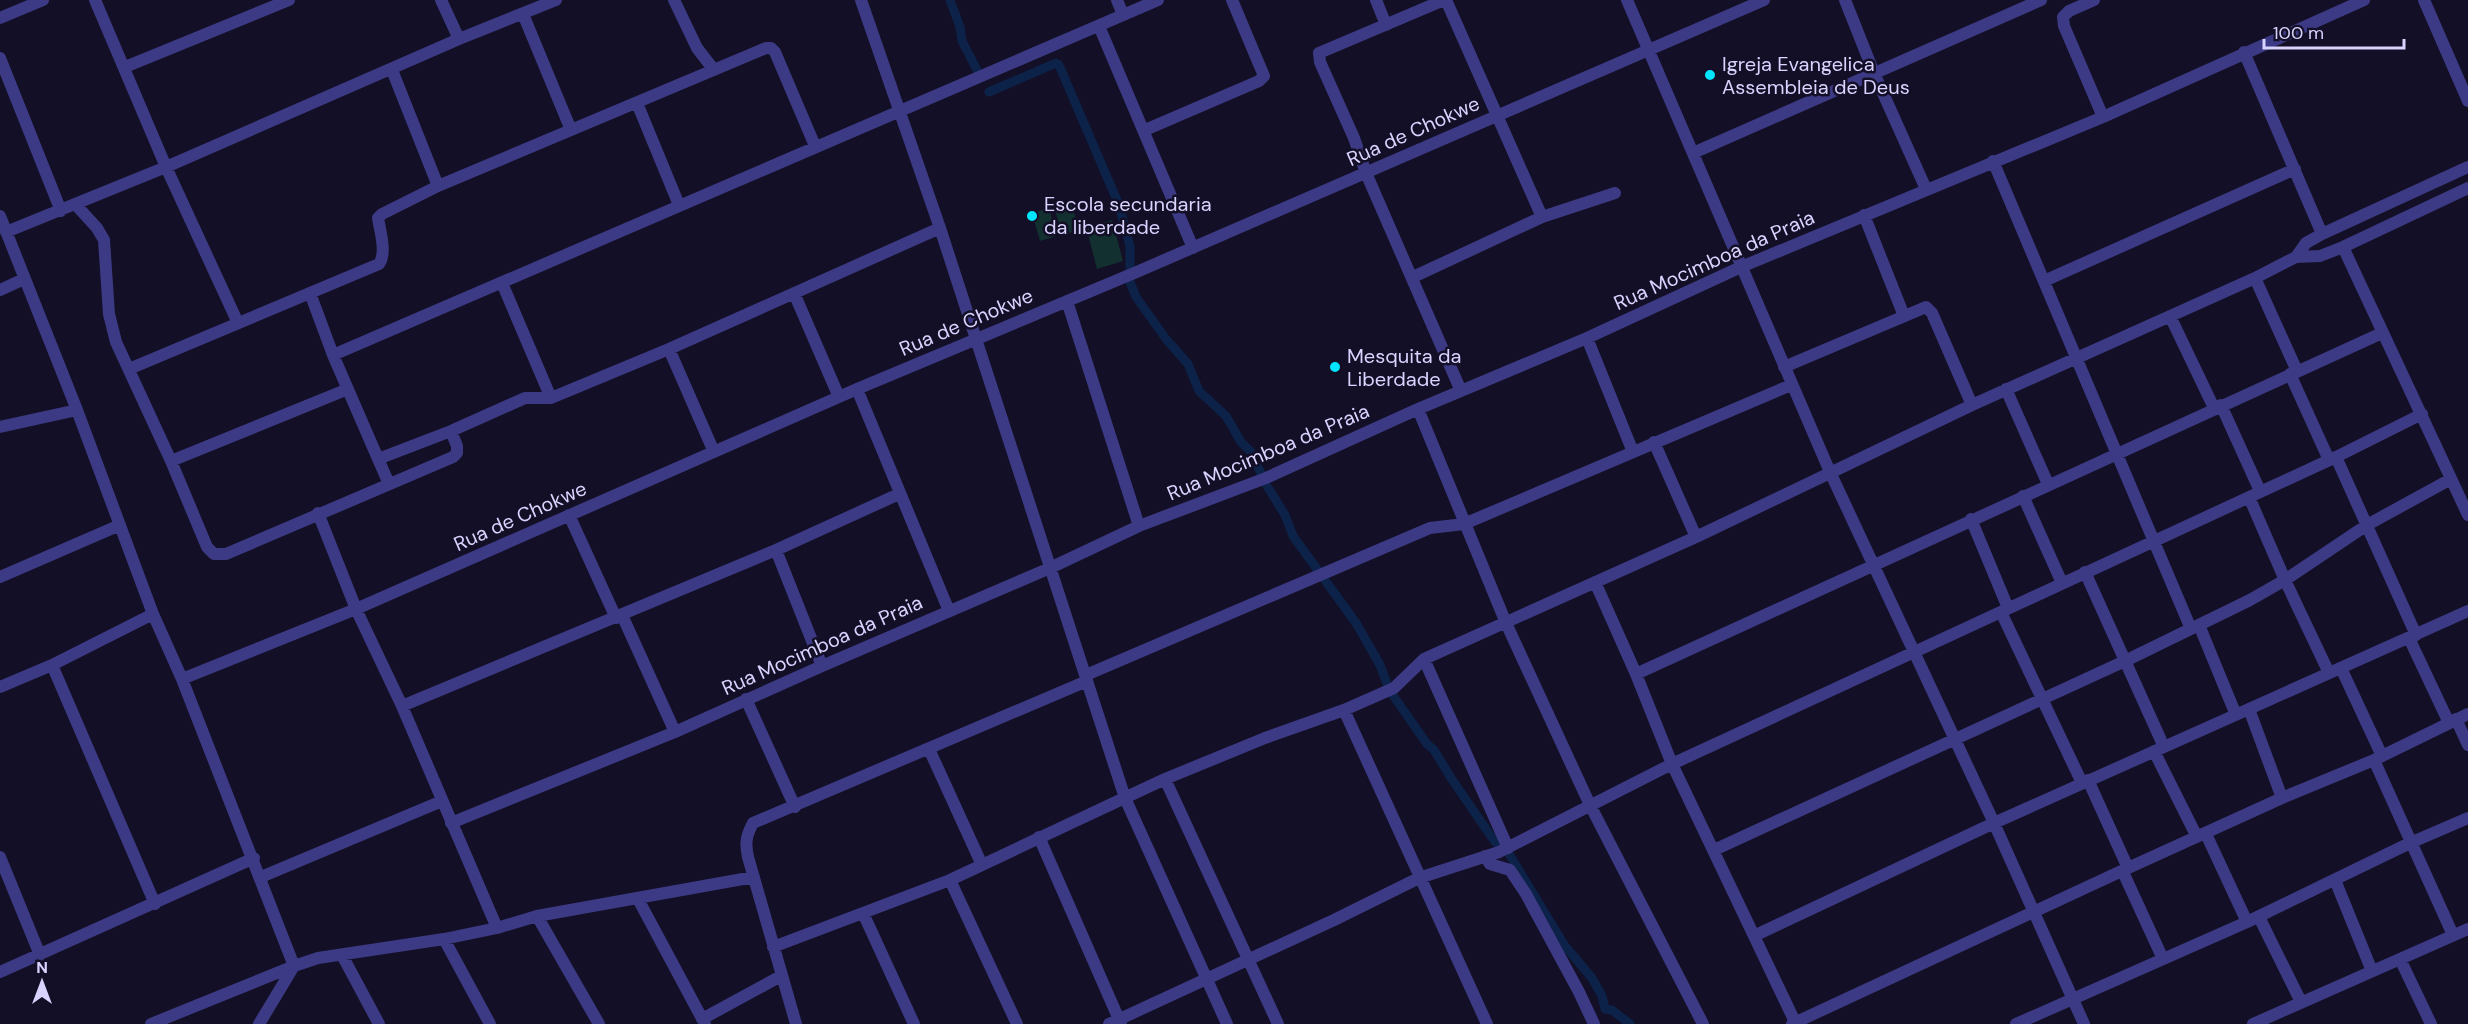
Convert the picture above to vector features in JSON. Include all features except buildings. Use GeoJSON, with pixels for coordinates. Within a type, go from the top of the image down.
{"type":"FeatureCollection","features":[{"type":"Feature","properties":{"kind":"street"},"geometry":{"type":"LineString","coordinates":[[0,18],[43,0]]}},
{"type":"Feature","properties":{"kind":"street"},"geometry":{"type":"LineString","coordinates":[[94,0],[166,167],[238,323]]}},
{"type":"Feature","properties":{"kind":"street"},"geometry":{"type":"LineString","coordinates":[[124,68],[289,0]]}},
{"type":"Feature","properties":{"kind":"street"},"geometry":{"type":"LineString","coordinates":[[441,0],[459,39]]}},
{"type":"Feature","properties":{"kind":"street"},"geometry":{"type":"LineString","coordinates":[[6,232],[76,205],[393,70],[459,39],[556,0]]}},
{"type":"Feature","properties":{"kind":"street"},"geometry":{"type":"LineString","coordinates":[[674,0],[697,48],[714,70]]}},
{"type":"Feature","properties":{"kind":"street"},"geometry":{"type":"LineString","coordinates":[[861,0],[940,228],[1125,798],[1227,1024]]}},
{"type":"Feature","properties":{"kind":"street"},"geometry":{"type":"LineString","coordinates":[[1117,0],[1123,15]]}},
{"type":"Feature","properties":{"kind":"street"},"geometry":{"type":"LineString","coordinates":[[333,355],[1158,0]]}},
{"type":"Feature","properties":{"kind":"street"},"geometry":{"type":"LineString","coordinates":[[1145,129],[1259,81],[1264,76],[1232,0]]}},
{"type":"Feature","properties":{"kind":"street"},"geometry":{"type":"LineString","coordinates":[[1376,0],[1386,25]]}},
{"type":"Feature","properties":{"kind":"street"},"geometry":{"type":"LineString","coordinates":[[1461,391],[1366,173],[1354,138],[1324,72],[1319,53],[1445,0],[1542,217]]}},
{"type":"Feature","properties":{"kind":"street"},"geometry":{"type":"LineString","coordinates":[[1627,0],[1791,385],[1874,564],[1912,653],[1994,823],[2084,1024]]}},
{"type":"Feature","properties":{"kind":"street","name":"Rua de Chokwe"},"geometry":{"type":"LineString","coordinates":[[182,679],[356,609],[857,389],[1193,248],[1764,0]]}},
{"type":"Feature","properties":{"kind":"street"},"geometry":{"type":"LineString","coordinates":[[1845,0],[1874,74],[1926,189]]}},
{"type":"Feature","properties":{"kind":"street"},"geometry":{"type":"LineString","coordinates":[[1693,153],[2041,0]]}},
{"type":"Feature","properties":{"kind":"street"},"geometry":{"type":"LineString","coordinates":[[2094,0],[2069,11],[2063,17],[2064,26],[2103,117]]}},
{"type":"Feature","properties":{"kind":"street","name":"Rua Mocimboa da Praia"},"geometry":{"type":"LineString","coordinates":[[451,823],[675,732],[1050,568],[1139,526],[1264,480],[1418,409],[1587,338],[1741,267],[2103,117],[2364,0]]}},
{"type":"Feature","properties":{"kind":"street"},"geometry":{"type":"LineString","coordinates":[[2424,0],[2468,101]]}},
{"type":"Feature","properties":{"kind":"street"},"geometry":{"type":"LineString","coordinates":[[524,14],[571,130]]}},
{"type":"Feature","properties":{"kind":"street"},"geometry":{"type":"LineString","coordinates":[[1099,26],[1145,129],[1193,248]]}},
{"type":"Feature","properties":{"kind":"street"},"geometry":{"type":"LineString","coordinates":[[129,369],[379,264],[383,259],[383,252],[378,218],[438,186],[771,48],[815,146]]}},
{"type":"Feature","properties":{"kind":"street"},"geometry":{"type":"LineString","coordinates":[[2244,52],[2322,234]]}},
{"type":"Feature","properties":{"kind":"street"},"geometry":{"type":"LineString","coordinates":[[0,58],[61,211]]}},
{"type":"Feature","properties":{"kind":"street"},"geometry":{"type":"LineString","coordinates":[[393,70],[438,186]]}},
{"type":"Feature","properties":{"kind":"street"},"geometry":{"type":"LineString","coordinates":[[636,103],[679,205]]}},
{"type":"Feature","properties":{"kind":"street"},"geometry":{"type":"LineString","coordinates":[[1993,161],[2154,541],[2236,715]]}},
{"type":"Feature","properties":{"kind":"street"},"geometry":{"type":"LineString","coordinates":[[2296,257],[2306,243],[2322,234],[2468,167]]}},
{"type":"Feature","properties":{"kind":"street"},"geometry":{"type":"LineString","coordinates":[[2044,281],[2295,169]]}},
{"type":"Feature","properties":{"kind":"street"},"geometry":{"type":"LineString","coordinates":[[2440,180],[2448,197]]}},
{"type":"Feature","properties":{"kind":"street"},"geometry":{"type":"LineString","coordinates":[[772,947],[950,880],[1165,779],[1265,738],[1344,710],[1388,690],[1424,659],[1695,537],[1972,405],[2255,278],[2296,257],[2320,256],[2343,247],[2468,188]]}},
{"type":"Feature","properties":{"kind":"street"},"geometry":{"type":"LineString","coordinates":[[1413,277],[1542,217],[1615,193]]}},
{"type":"Feature","properties":{"kind":"street"},"geometry":{"type":"LineString","coordinates":[[76,205],[97,228],[104,240],[109,314],[116,342],[171,461],[207,547],[214,554],[226,554],[453,457],[457,453],[457,446],[451,431]]}},
{"type":"Feature","properties":{"kind":"street"},"geometry":{"type":"LineString","coordinates":[[1864,215],[1904,316]]}},
{"type":"Feature","properties":{"kind":"street"},"geometry":{"type":"LineString","coordinates":[[0,216],[77,410],[153,614],[182,679],[254,858],[294,966],[263,1022]]}},
{"type":"Feature","properties":{"kind":"street"},"geometry":{"type":"LineString","coordinates":[[378,459],[451,431],[525,398],[551,398],[669,349],[940,228]]}},
{"type":"Feature","properties":{"kind":"street"},"geometry":{"type":"LineString","coordinates":[[2343,247],[2468,515]]}},
{"type":"Feature","properties":{"kind":"street"},"geometry":{"type":"LineString","coordinates":[[2255,278],[2332,458],[2367,525],[2412,637],[2458,719],[2468,745]]}},
{"type":"Feature","properties":{"kind":"street"},"geometry":{"type":"LineString","coordinates":[[0,290],[24,279]]}},
{"type":"Feature","properties":{"kind":"street"},"geometry":{"type":"LineString","coordinates":[[502,283],[551,398]]}},
{"type":"Feature","properties":{"kind":"street"},"geometry":{"type":"LineString","coordinates":[[310,293],[333,355],[389,484]]}},
{"type":"Feature","properties":{"kind":"street"},"geometry":{"type":"LineString","coordinates":[[794,293],[839,397]]}},
{"type":"Feature","properties":{"kind":"street"},"geometry":{"type":"LineString","coordinates":[[1067,301],[1139,526]]}},
{"type":"Feature","properties":{"kind":"street"},"geometry":{"type":"LineString","coordinates":[[1784,367],[1922,308],[1929,309],[1972,405]]}},
{"type":"Feature","properties":{"kind":"street"},"geometry":{"type":"LineString","coordinates":[[2170,316],[2218,407],[2254,494],[2285,580],[2335,670],[2378,758],[2410,843],[2453,935]]}},
{"type":"Feature","properties":{"kind":"street"},"geometry":{"type":"LineString","coordinates":[[1636,674],[2382,333]]}},
{"type":"Feature","properties":{"kind":"street"},"geometry":{"type":"LineString","coordinates":[[1587,338],[1633,452]]}},
{"type":"Feature","properties":{"kind":"street"},"geometry":{"type":"LineString","coordinates":[[669,349],[714,452]]}},
{"type":"Feature","properties":{"kind":"street"},"geometry":{"type":"LineString","coordinates":[[796,1024],[772,947],[745,843],[746,835],[753,823],[929,749],[1287,588],[1320,577],[1430,528],[1464,524],[1791,385]]}},
{"type":"Feature","properties":{"kind":"street"},"geometry":{"type":"LineString","coordinates":[[171,461],[348,389]]}},
{"type":"Feature","properties":{"kind":"street"},"geometry":{"type":"LineString","coordinates":[[857,389],[949,611]]}},
{"type":"Feature","properties":{"kind":"street"},"geometry":{"type":"LineString","coordinates":[[2007,389],[2048,484]]}},
{"type":"Feature","properties":{"kind":"street"},"geometry":{"type":"LineString","coordinates":[[1418,409],[1506,623],[1590,805],[1702,1024]]}},
{"type":"Feature","properties":{"kind":"street"},"geometry":{"type":"LineString","coordinates":[[0,427],[77,410]]}},
{"type":"Feature","properties":{"kind":"street"},"geometry":{"type":"LineString","coordinates":[[1039,837],[1116,1022],[1419,878],[1508,848],[1672,764],[2332,458],[2422,414]]}},
{"type":"Feature","properties":{"kind":"street"},"geometry":{"type":"LineString","coordinates":[[1654,442],[1695,537]]}},
{"type":"Feature","properties":{"kind":"street"},"geometry":{"type":"LineString","coordinates":[[1714,850],[2125,661],[2250,600],[2285,580],[2367,525],[2451,479]]}},
{"type":"Feature","properties":{"kind":"street"},"geometry":{"type":"LineString","coordinates":[[402,706],[619,617],[776,550],[899,494]]}},
{"type":"Feature","properties":{"kind":"street"},"geometry":{"type":"LineString","coordinates":[[2023,496],[2062,583]]}},
{"type":"Feature","properties":{"kind":"street"},"geometry":{"type":"LineString","coordinates":[[318,513],[356,609],[402,706],[497,928]]}},
{"type":"Feature","properties":{"kind":"street"},"geometry":{"type":"LineString","coordinates":[[569,515],[675,732]]}},
{"type":"Feature","properties":{"kind":"street"},"geometry":{"type":"LineString","coordinates":[[1971,519],[2041,698],[2085,782],[2163,959]]}},
{"type":"Feature","properties":{"kind":"street"},"geometry":{"type":"LineString","coordinates":[[0,577],[120,525]]}},
{"type":"Feature","properties":{"kind":"street"},"geometry":{"type":"LineString","coordinates":[[776,550],[822,666]]}},
{"type":"Feature","properties":{"kind":"street"},"geometry":{"type":"LineString","coordinates":[[2085,573],[2125,661],[2159,749],[2201,836],[2301,1002]]}},
{"type":"Feature","properties":{"kind":"street"},"geometry":{"type":"LineString","coordinates":[[1595,582],[1636,674],[1672,764],[1756,935],[1795,1024],[2282,798],[2378,758],[2458,719]]}},
{"type":"Feature","properties":{"kind":"street"},"geometry":{"type":"LineString","coordinates":[[1756,935],[1994,823],[2468,610]]}},
{"type":"Feature","properties":{"kind":"street"},"geometry":{"type":"LineString","coordinates":[[0,687],[52,665],[153,614]]}},
{"type":"Feature","properties":{"kind":"street"},"geometry":{"type":"LineString","coordinates":[[1424,659],[1508,848]]}},
{"type":"Feature","properties":{"kind":"street"},"geometry":{"type":"LineString","coordinates":[[52,665],[155,904]]}},
{"type":"Feature","properties":{"kind":"street"},"geometry":{"type":"LineString","coordinates":[[746,699],[795,807]]}},
{"type":"Feature","properties":{"kind":"street"},"geometry":{"type":"LineString","coordinates":[[1344,710],[1487,1024]]}},
{"type":"Feature","properties":{"kind":"street"},"geometry":{"type":"LineString","coordinates":[[2248,710],[2282,798]]}},
{"type":"Feature","properties":{"kind":"street"},"geometry":{"type":"LineString","coordinates":[[929,749],[982,865]]}},
{"type":"Feature","properties":{"kind":"street"},"geometry":{"type":"LineString","coordinates":[[1165,779],[1278,1024]]}},
{"type":"Feature","properties":{"kind":"street"},"geometry":{"type":"LineString","coordinates":[[261,877],[442,801]]}},
{"type":"Feature","properties":{"kind":"street"},"geometry":{"type":"LineString","coordinates":[[2016,1024],[2253,919],[2410,843],[2468,818]]}},
{"type":"Feature","properties":{"kind":"street"},"geometry":{"type":"LineString","coordinates":[[1485,856],[1490,864],[1510,870],[1526,894],[1580,992],[1594,1024]]}},
{"type":"Feature","properties":{"kind":"street"},"geometry":{"type":"LineString","coordinates":[[0,857],[40,955]]}},
{"type":"Feature","properties":{"kind":"street"},"geometry":{"type":"LineString","coordinates":[[0,972],[254,858]]}},
{"type":"Feature","properties":{"kind":"street"},"geometry":{"type":"LineString","coordinates":[[151,1024],[318,958],[444,939],[497,928],[537,916],[754,877]]}},
{"type":"Feature","properties":{"kind":"street"},"geometry":{"type":"LineString","coordinates":[[950,880],[1017,1024]]}},
{"type":"Feature","properties":{"kind":"street"},"geometry":{"type":"LineString","coordinates":[[2335,880],[2372,971]]}},
{"type":"Feature","properties":{"kind":"street"},"geometry":{"type":"LineString","coordinates":[[638,899],[703,1022],[781,976]]}},
{"type":"Feature","properties":{"kind":"street"},"geometry":{"type":"LineString","coordinates":[[863,913],[914,1024]]}},
{"type":"Feature","properties":{"kind":"street"},"geometry":{"type":"LineString","coordinates":[[537,916],[598,1024]]}},
{"type":"Feature","properties":{"kind":"street"},"geometry":{"type":"LineString","coordinates":[[2253,1024],[2468,929]]}},
{"type":"Feature","properties":{"kind":"street"},"geometry":{"type":"LineString","coordinates":[[444,939],[490,1024]]}},
{"type":"Feature","properties":{"kind":"street"},"geometry":{"type":"LineString","coordinates":[[342,955],[380,1024]]}},
{"type":"Feature","properties":{"kind":"street"},"geometry":{"type":"LineString","coordinates":[[2400,959],[2431,1024]]}},
{"type":"Feature","properties":{"kind":"green space"},"geometry":{"type":"Polygon","coordinates":[[[1071,202],[1079,230],[1062,235],[1054,207],[1071,202]]]}},
{"type":"Feature","properties":{"kind":"green space"},"geometry":{"type":"Polygon","coordinates":[[[1049,208],[1057,236],[1040,241],[1032,213],[1049,208]]]}},
{"type":"Feature","properties":{"kind":"green space"},"geometry":{"type":"Polygon","coordinates":[[[1112,220],[1123,261],[1097,269],[1086,227],[1112,220]]]}},
{"type":"Feature","properties":{"kind":"waterway"},"geometry":{"type":"LineString","coordinates":[[950,0],[960,27],[962,41],[980,76]]}},
{"type":"Feature","properties":{"kind":"waterway"},"geometry":{"type":"LineString","coordinates":[[989,92],[1056,63],[1059,65],[1119,205],[1130,246],[1130,282],[1136,297],[1166,339],[1188,364],[1199,391],[1226,416],[1241,442],[1251,452],[1267,486],[1285,515],[1293,536],[1356,623],[1379,663],[1390,691],[1427,744],[1434,750],[1495,842],[1506,849],[1565,946],[1592,978],[1602,996],[1605,1009],[1612,1010],[1630,1024]]}},
{"type":"Feature","properties":{"kind":"place","name":"Igreja Evangelica Assembleia de Deus"},"geometry":{"type":"Point","coordinates":[1710,75]}},
{"type":"Feature","properties":{"kind":"place","name":"Escola secundaria da liberdade"},"geometry":{"type":"Point","coordinates":[1032,216]}},
{"type":"Feature","properties":{"kind":"place","name":"Mesquita da Liberdade"},"geometry":{"type":"Point","coordinates":[1335,367]}}]}
